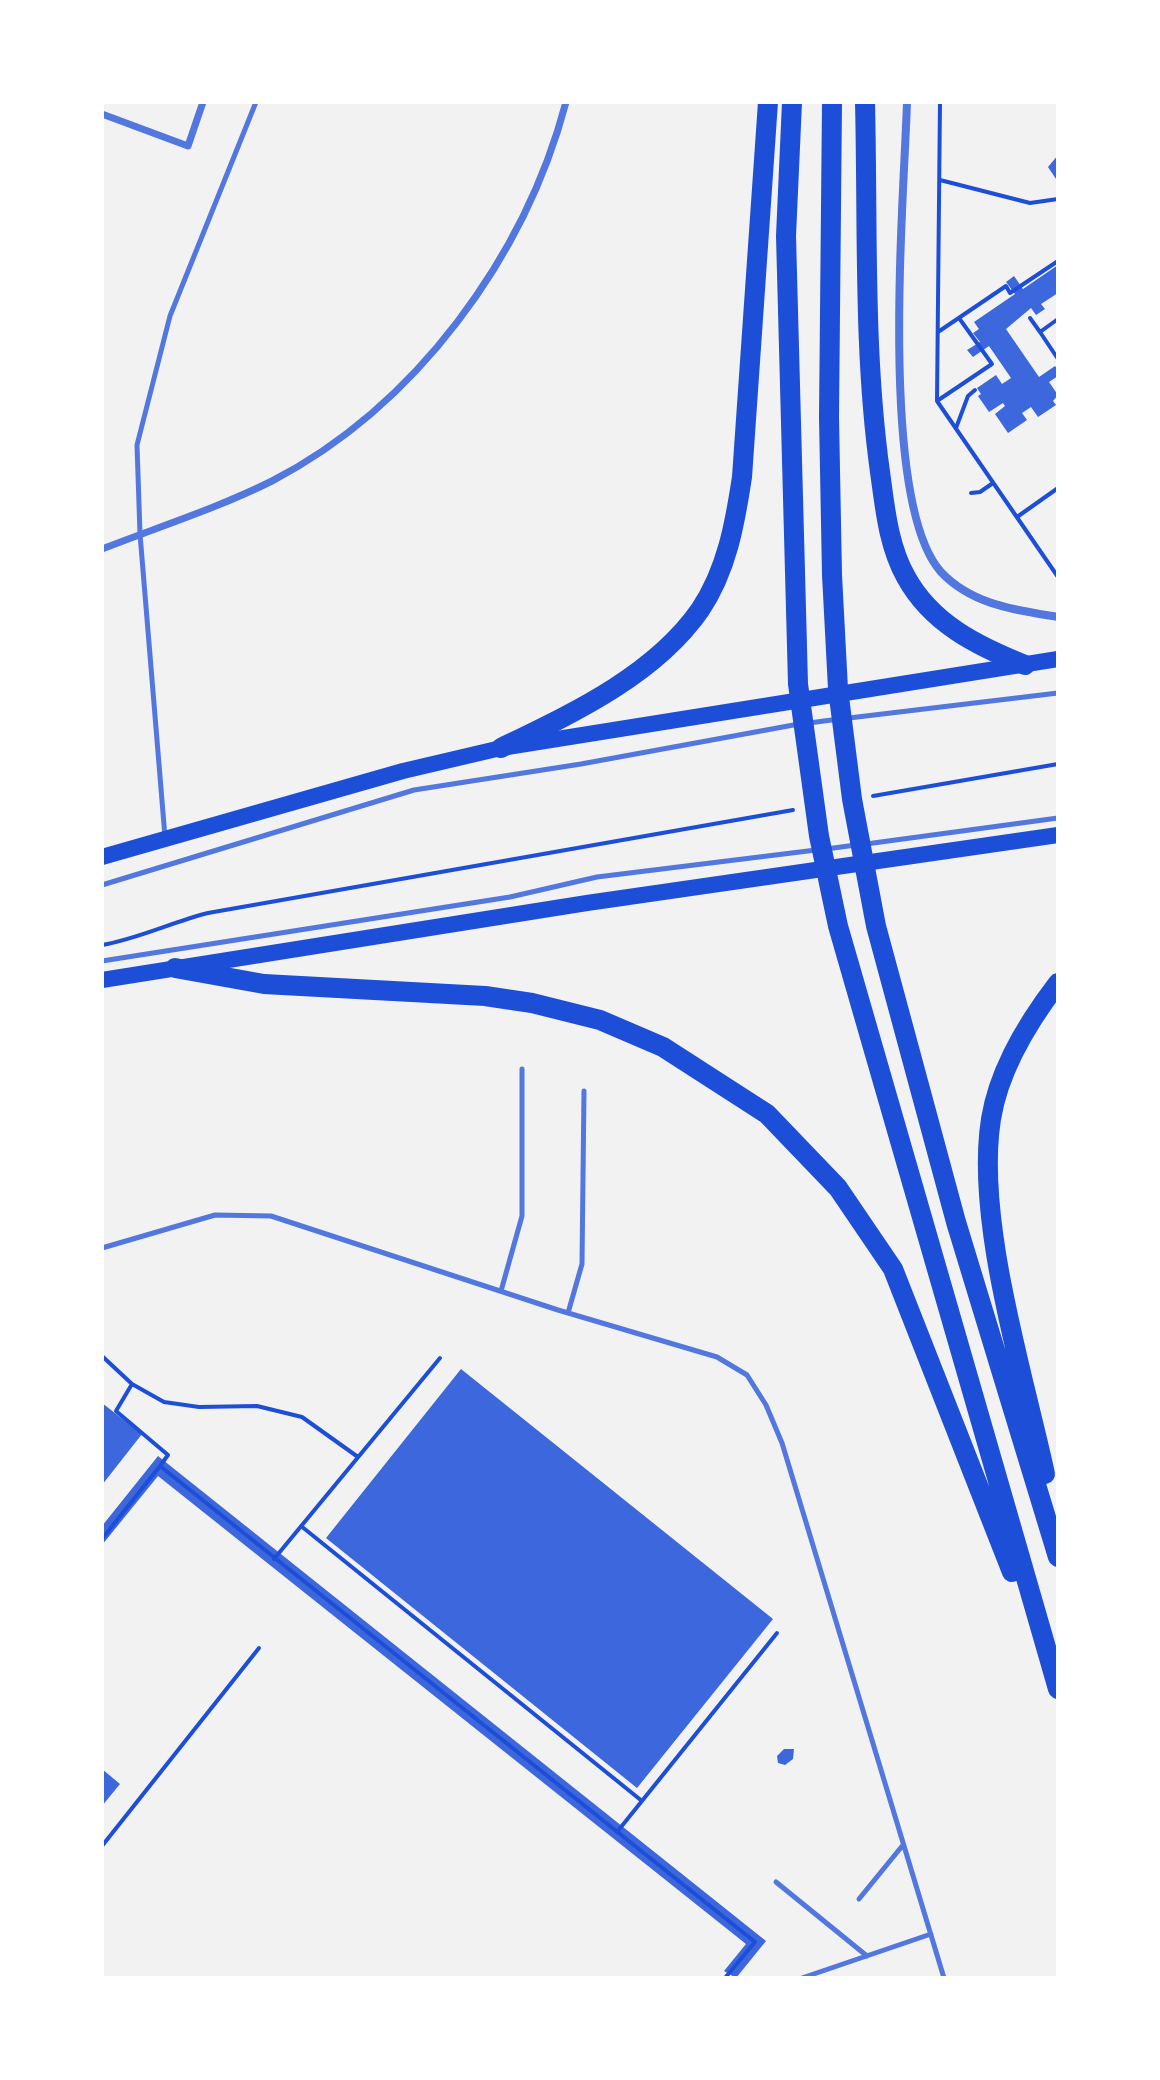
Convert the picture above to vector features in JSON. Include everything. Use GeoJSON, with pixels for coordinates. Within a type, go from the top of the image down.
{"type":"FeatureCollection","features":[{"type":"Feature","properties":{"kind":"highway"},"geometry":{"type":"LineString","coordinates":[[501,748],[558,721],[628,678],[667,647],[700,610],[718,576],[734,533],[747,401],[768,102]]}},
{"type":"Feature","properties":{"kind":"highway"},"geometry":{"type":"LineString","coordinates":[[792,102],[786,236],[798,684],[817,823],[838,926],[1058,1689]]}},
{"type":"Feature","properties":{"kind":"highway"},"geometry":{"type":"LineString","coordinates":[[832,102],[829,417],[838,689],[852,799],[876,926],[956,1222],[1058,1557]]}},
{"type":"Feature","properties":{"kind":"highway"},"geometry":{"type":"LineString","coordinates":[[865,102],[872,411],[888,531],[904,575],[934,615],[969,640],[1025,665]]}},
{"type":"Feature","properties":{"kind":"highway"},"geometry":{"type":"LineString","coordinates":[[175,968],[264,984],[485,996],[532,1003],[600,1020],[663,1047],[767,1114],[838,1188],[893,1269],[1052,1669]]}},
{"type":"Feature","properties":{"kind":"highway"},"geometry":{"type":"LineString","coordinates":[[1058,983],[1036,1011],[1007,1066],[991,1118],[989,1161],[992,1230],[1058,1533]]}},
{"type":"Feature","properties":{"kind":"main road"},"geometry":{"type":"LineString","coordinates":[[102,857],[403,771],[501,748],[1058,659]]}},
{"type":"Feature","properties":{"kind":"main road"},"geometry":{"type":"LineString","coordinates":[[102,980],[1058,835]]}},
{"type":"Feature","properties":{"kind":"street"},"geometry":{"type":"LineString","coordinates":[[102,114],[188,146],[203,102]]}},
{"type":"Feature","properties":{"kind":"street"},"geometry":{"type":"LineString","coordinates":[[102,549],[271,481],[321,450],[393,394],[465,316],[516,228],[553,151],[566,102]]}},
{"type":"Feature","properties":{"kind":"street"},"geometry":{"type":"LineString","coordinates":[[907,102],[899,347],[908,475],[918,524],[924,544],[940,570],[962,590],[991,604],[1058,617]]}},
{"type":"Feature","properties":{"kind":"lane"},"geometry":{"type":"LineString","coordinates":[[165,838],[140,534],[137,445],[170,316],[256,102]]}},
{"type":"Feature","properties":{"kind":"lane"},"geometry":{"type":"LineString","coordinates":[[102,885],[414,790],[581,764],[772,728],[1058,693]]}},
{"type":"Feature","properties":{"kind":"lane"},"geometry":{"type":"LineString","coordinates":[[102,961],[510,897],[597,877],[1058,818]]}},
{"type":"Feature","properties":{"kind":"lane"},"geometry":{"type":"LineString","coordinates":[[501,1291],[522,1216],[522,1069]]}},
{"type":"Feature","properties":{"kind":"lane"},"geometry":{"type":"LineString","coordinates":[[568,1313],[582,1264],[584,1091]]}},
{"type":"Feature","properties":{"kind":"lane"},"geometry":{"type":"LineString","coordinates":[[102,1248],[215,1215],[271,1216],[568,1313],[717,1357],[747,1375],[766,1405],[782,1443],[944,1978]]}},
{"type":"Feature","properties":{"kind":"lane"},"geometry":{"type":"LineString","coordinates":[[859,1899],[903,1845]]}},
{"type":"Feature","properties":{"kind":"lane"},"geometry":{"type":"LineString","coordinates":[[776,1882],[868,1956]]}},
{"type":"Feature","properties":{"kind":"lane"},"geometry":{"type":"LineString","coordinates":[[802,1978],[931,1934]]}},
{"type":"Feature","properties":{"kind":"path"},"geometry":{"type":"LineString","coordinates":[[940,102],[937,401],[1058,577]]}},
{"type":"Feature","properties":{"kind":"path"},"geometry":{"type":"LineString","coordinates":[[939,180],[1030,203],[1058,199]]}},
{"type":"Feature","properties":{"kind":"path"},"geometry":{"type":"LineString","coordinates":[[938,332],[1006,286],[1010,293],[1058,261]]}},
{"type":"Feature","properties":{"kind":"path"},"geometry":{"type":"LineString","coordinates":[[937,401],[992,364],[959,318]]}},
{"type":"Feature","properties":{"kind":"path"},"geometry":{"type":"LineString","coordinates":[[1030,318],[1058,359]]}},
{"type":"Feature","properties":{"kind":"path"},"geometry":{"type":"LineString","coordinates":[[1040,332],[1058,319]]}},
{"type":"Feature","properties":{"kind":"path"},"geometry":{"type":"LineString","coordinates":[[956,428],[968,396],[975,390]]}},
{"type":"Feature","properties":{"kind":"path"},"geometry":{"type":"LineString","coordinates":[[971,493],[980,492],[993,483]]}},
{"type":"Feature","properties":{"kind":"path"},"geometry":{"type":"LineString","coordinates":[[1017,517],[1058,488]]}},
{"type":"Feature","properties":{"kind":"path"},"geometry":{"type":"LineString","coordinates":[[871,797],[1058,764]]}},
{"type":"Feature","properties":{"kind":"path"},"geometry":{"type":"LineString","coordinates":[[102,945],[125,941],[164,924],[208,913],[808,808]]}},
{"type":"Feature","properties":{"kind":"path"},"geometry":{"type":"LineString","coordinates":[[102,1356],[132,1384],[164,1402],[199,1407],[257,1406],[302,1417],[358,1457]]}},
{"type":"Feature","properties":{"kind":"path"},"geometry":{"type":"LineString","coordinates":[[274,1559],[440,1358]]}},
{"type":"Feature","properties":{"kind":"path"},"geometry":{"type":"LineString","coordinates":[[102,1539],[168,1455],[116,1411],[132,1384]]}},
{"type":"Feature","properties":{"kind":"path"},"geometry":{"type":"LineString","coordinates":[[160,1466],[755,1942],[725,1978]]}},
{"type":"Feature","properties":{"kind":"path"},"geometry":{"type":"LineString","coordinates":[[301,1526],[642,1801]]}},
{"type":"Feature","properties":{"kind":"path"},"geometry":{"type":"LineString","coordinates":[[617,1832],[777,1633]]}},
{"type":"Feature","properties":{"kind":"path"},"geometry":{"type":"LineString","coordinates":[[102,1846],[259,1648]]}},
{"type":"Feature","properties":{"kind":"building"},"geometry":{"type":"Polygon","coordinates":[[[1058,155],[1058,182],[1048,167],[1058,155]]]}},
{"type":"Feature","properties":{"kind":"building"},"geometry":{"type":"Polygon","coordinates":[[[1058,265],[1058,293],[1041,304],[1045,309],[1036,315],[1031,308],[1006,329],[1039,377],[1055,366],[1058,370],[1058,376],[1049,382],[1058,395],[1053,401],[1056,405],[1038,417],[1031,407],[1022,413],[1027,420],[1008,433],[995,414],[1005,406],[1003,403],[989,412],[978,396],[981,394],[977,388],[996,375],[1002,384],[1011,378],[989,346],[973,357],[967,350],[980,342],[973,333],[979,329],[974,322],[1015,294],[1006,282],[1014,276],[1023,289],[1058,265]]]}},
{"type":"Feature","properties":{"kind":"building"},"geometry":{"type":"Polygon","coordinates":[[[461,1369],[773,1619],[637,1788],[326,1538],[461,1369]]]}},
{"type":"Feature","properties":{"kind":"building"},"geometry":{"type":"Polygon","coordinates":[[[102,1403],[142,1434],[102,1485],[102,1403]]]}},
{"type":"Feature","properties":{"kind":"building"},"geometry":{"type":"Polygon","coordinates":[[[158,1456],[766,1941],[736,1978],[724,1971],[746,1944],[158,1476],[102,1545],[102,1526],[158,1456]]]}},
{"type":"Feature","properties":{"kind":"building"},"geometry":{"type":"Polygon","coordinates":[[[784,1749],[794,1749],[793,1759],[785,1765],[778,1763],[777,1756],[784,1749]]]}},
{"type":"Feature","properties":{"kind":"building"},"geometry":{"type":"Polygon","coordinates":[[[102,1769],[120,1784],[102,1806],[102,1769]]]}}]}
